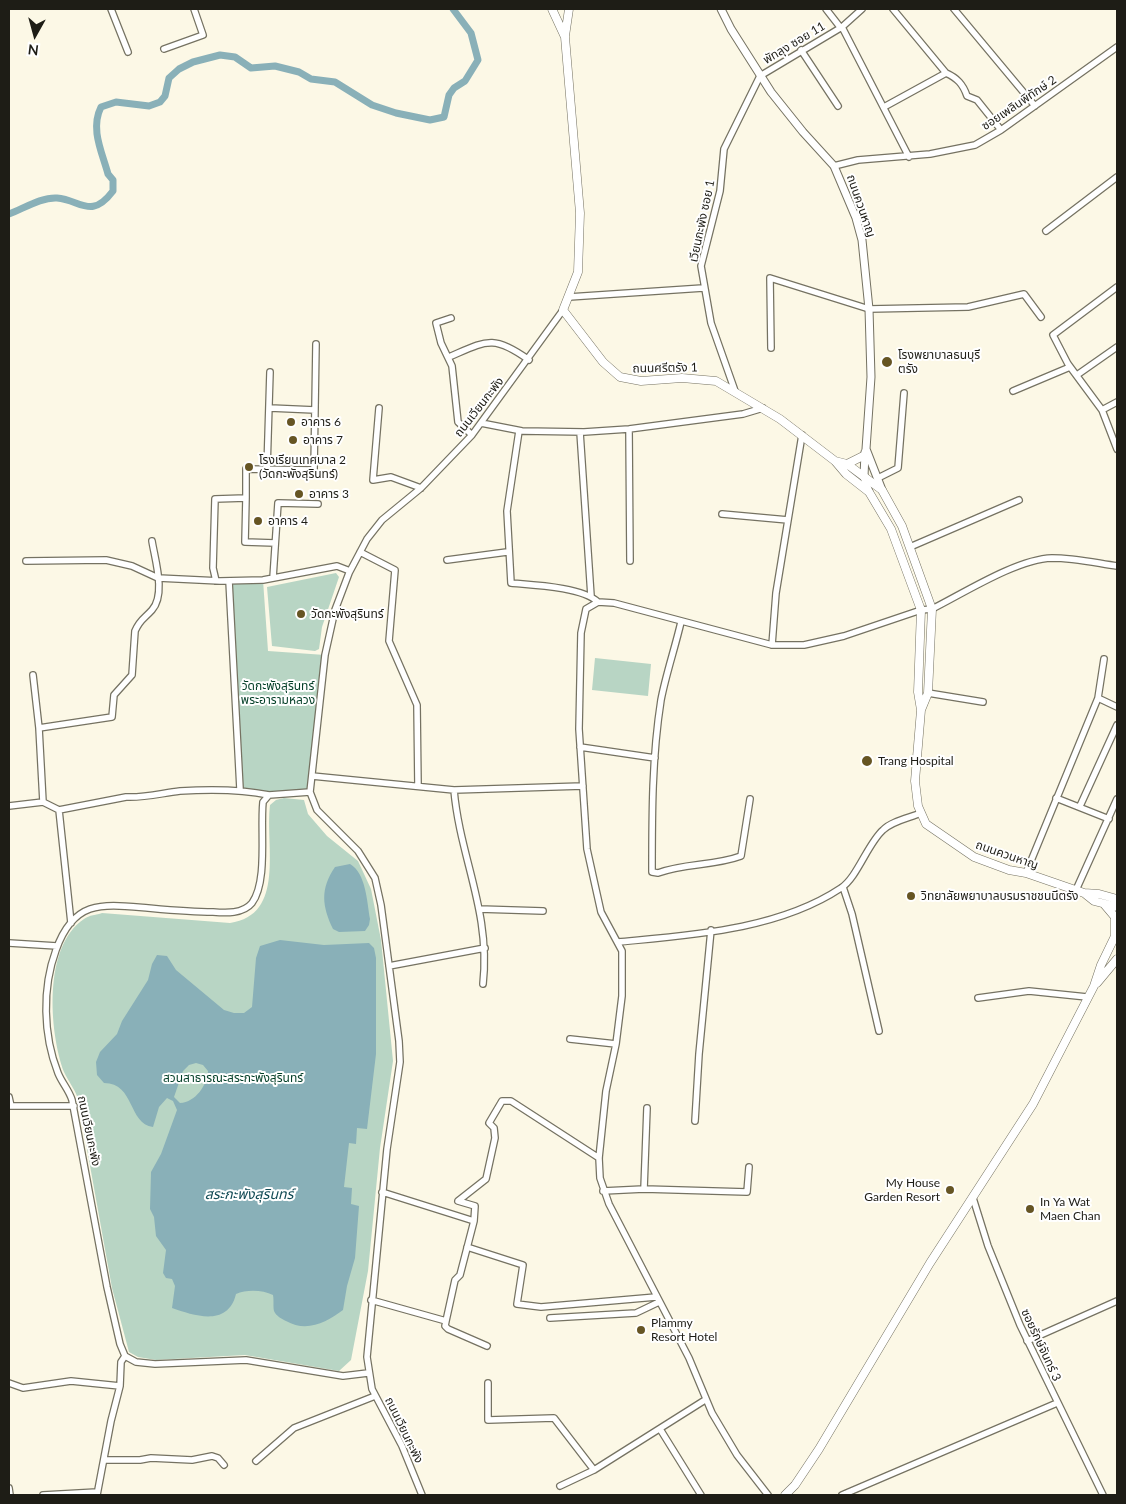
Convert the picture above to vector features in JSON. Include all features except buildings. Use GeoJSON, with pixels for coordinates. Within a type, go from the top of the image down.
{"type":"FeatureCollection","features":[{"type":"Feature","properties":{"kind":"main road","name":"ถนนเวียนกะพัง"},"geometry":{"type":"LineString","coordinates":[[552,9],[565,37],[570,83],[580,246],[578,272],[564,310]]}},
{"type":"Feature","properties":{"kind":"main road"},"geometry":{"type":"LineString","coordinates":[[565,37],[569,9]]}},
{"type":"Feature","properties":{"kind":"main road","name":"ถนนศรีตรัง 1"},"geometry":{"type":"LineString","coordinates":[[564,310],[602,362],[620,377],[641,381],[700,378],[716,382],[763,408],[802,435],[835,461],[846,474],[869,492]]}},
{"type":"Feature","properties":{"kind":"main road"},"geometry":{"type":"LineString","coordinates":[[847,464],[865,453]]}},
{"type":"Feature","properties":{"kind":"main road","name":"ถนนศรีตรัง 1"},"geometry":{"type":"LineString","coordinates":[[835,461],[847,464],[882,490]]}},
{"type":"Feature","properties":{"kind":"main road","name":"ถนนควนหาญ"},"geometry":{"type":"LineString","coordinates":[[882,490],[902,526],[932,609],[928,692],[921,710]]}},
{"type":"Feature","properties":{"kind":"main road","name":"ถนนควนหาญ"},"geometry":{"type":"LineString","coordinates":[[869,492],[891,529],[921,610],[918,692],[921,710],[915,781],[918,806],[926,824],[974,857],[1084,893],[1099,894],[1117,899]]}},
{"type":"Feature","properties":{"kind":"main road","name":"ถนนควนหาญ"},"geometry":{"type":"LineString","coordinates":[[1084,893],[1094,901],[1117,907]]}},
{"type":"Feature","properties":{"kind":"main road"},"geometry":{"type":"LineString","coordinates":[[1094,986],[1116,934],[1115,917],[1103,903]]}},
{"type":"Feature","properties":{"kind":"main road"},"geometry":{"type":"LineString","coordinates":[[785,1495],[796,1485],[819,1449],[865,1368],[1033,1104],[1087,997],[1117,959]]}},
{"type":"Feature","properties":{"kind":"street"},"geometry":{"type":"LineString","coordinates":[[110,9],[128,52]]}},
{"type":"Feature","properties":{"kind":"street"},"geometry":{"type":"LineString","coordinates":[[164,49],[203,35],[194,9]]}},
{"type":"Feature","properties":{"kind":"street","name":"ถนนควนหาญ"},"geometry":{"type":"LineString","coordinates":[[721,9],[731,30],[785,112],[834,166],[856,218],[862,240],[869,309],[870,377],[864,477],[869,492]]}},
{"type":"Feature","properties":{"kind":"street"},"geometry":{"type":"LineString","coordinates":[[826,9],[841,27],[909,157]]}},
{"type":"Feature","properties":{"kind":"street","name":"พัทลุง ซอย 11"},"geometry":{"type":"LineString","coordinates":[[760,76],[841,27],[862,9]]}},
{"type":"Feature","properties":{"kind":"street"},"geometry":{"type":"LineString","coordinates":[[893,9],[946,73],[955,77],[964,86],[967,96],[977,100],[1001,130]]}},
{"type":"Feature","properties":{"kind":"street"},"geometry":{"type":"LineString","coordinates":[[954,9],[1035,106]]}},
{"type":"Feature","properties":{"kind":"street","name":"ซอยเพลินพิทักษ์ 2"},"geometry":{"type":"LineString","coordinates":[[834,166],[858,160],[909,157],[975,145],[1001,130],[1117,47]]}},
{"type":"Feature","properties":{"kind":"street"},"geometry":{"type":"LineString","coordinates":[[801,50],[838,106]]}},
{"type":"Feature","properties":{"kind":"street"},"geometry":{"type":"LineString","coordinates":[[884,106],[946,73]]}},
{"type":"Feature","properties":{"kind":"street","name":"เวียนกะพัง ซอย 1"},"geometry":{"type":"LineString","coordinates":[[735,391],[711,323],[703,288],[701,266],[720,191],[724,149],[760,76]]}},
{"type":"Feature","properties":{"kind":"street"},"geometry":{"type":"LineString","coordinates":[[1046,231],[1117,177]]}},
{"type":"Feature","properties":{"kind":"street"},"geometry":{"type":"LineString","coordinates":[[771,348],[770,278],[869,309],[968,307],[1024,294],[1040,318]]}},
{"type":"Feature","properties":{"kind":"street"},"geometry":{"type":"LineString","coordinates":[[1117,287],[1053,335],[1070,367],[1102,410],[1117,449]]}},
{"type":"Feature","properties":{"kind":"street"},"geometry":{"type":"LineString","coordinates":[[570,297],[703,288]]}},
{"type":"Feature","properties":{"kind":"street","name":"ถนนเวียนกะพัง"},"geometry":{"type":"LineString","coordinates":[[422,1495],[402,1446],[376,1396],[368,1373],[366,1344],[382,1192],[400,1062],[389,966],[375,878],[367,862],[358,851],[318,810],[310,792],[325,655],[335,610],[350,571],[360,552],[382,520],[422,488],[472,435],[564,310]]}},
{"type":"Feature","properties":{"kind":"street"},"geometry":{"type":"LineString","coordinates":[[451,318],[436,323],[441,343],[449,357],[458,422],[472,435]]}},
{"type":"Feature","properties":{"kind":"street"},"geometry":{"type":"LineString","coordinates":[[449,357],[491,341],[518,352],[529,360]]}},
{"type":"Feature","properties":{"kind":"street"},"geometry":{"type":"LineString","coordinates":[[275,544],[246,542],[246,469],[314,470],[316,344]]}},
{"type":"Feature","properties":{"kind":"street"},"geometry":{"type":"LineString","coordinates":[[1077,375],[1117,347]]}},
{"type":"Feature","properties":{"kind":"street"},"geometry":{"type":"LineString","coordinates":[[1013,392],[1070,367]]}},
{"type":"Feature","properties":{"kind":"street"},"geometry":{"type":"LineString","coordinates":[[267,468],[270,372]]}},
{"type":"Feature","properties":{"kind":"street"},"geometry":{"type":"LineString","coordinates":[[878,478],[898,468],[904,393]]}},
{"type":"Feature","properties":{"kind":"street"},"geometry":{"type":"LineString","coordinates":[[1102,410],[1117,402]]}},
{"type":"Feature","properties":{"kind":"street"},"geometry":{"type":"LineString","coordinates":[[270,408],[316,410]]}},
{"type":"Feature","properties":{"kind":"street"},"geometry":{"type":"LineString","coordinates":[[379,408],[373,480],[391,478],[422,488]]}},
{"type":"Feature","properties":{"kind":"street"},"geometry":{"type":"LineString","coordinates":[[481,423],[519,431],[580,432],[629,429],[743,414],[763,408]]}},
{"type":"Feature","properties":{"kind":"street"},"geometry":{"type":"LineString","coordinates":[[629,429],[630,561]]}},
{"type":"Feature","properties":{"kind":"street"},"geometry":{"type":"LineString","coordinates":[[519,431],[507,511],[507,552],[511,583],[552,588],[591,596],[598,602]]}},
{"type":"Feature","properties":{"kind":"street"},"geometry":{"type":"LineString","coordinates":[[580,432],[591,596]]}},
{"type":"Feature","properties":{"kind":"street"},"geometry":{"type":"LineString","coordinates":[[772,645],[776,593],[802,435]]}},
{"type":"Feature","properties":{"kind":"street","name":"ถนนควนหาญ"},"geometry":{"type":"LineString","coordinates":[[865,453],[882,490]]}},
{"type":"Feature","properties":{"kind":"street"},"geometry":{"type":"LineString","coordinates":[[216,581],[213,568],[215,499],[246,498]]}},
{"type":"Feature","properties":{"kind":"street"},"geometry":{"type":"LineString","coordinates":[[910,547],[1019,500]]}},
{"type":"Feature","properties":{"kind":"street"},"geometry":{"type":"LineString","coordinates":[[273,578],[278,502],[318,504]]}},
{"type":"Feature","properties":{"kind":"street"},"geometry":{"type":"LineString","coordinates":[[722,514],[788,520]]}},
{"type":"Feature","properties":{"kind":"street"},"geometry":{"type":"LineString","coordinates":[[39,728],[112,717],[114,695],[132,675],[135,631],[142,617],[152,610],[157,600],[158,578],[152,541]]}},
{"type":"Feature","properties":{"kind":"street"},"geometry":{"type":"LineString","coordinates":[[360,552],[395,570],[389,641],[417,705],[418,786]]}},
{"type":"Feature","properties":{"kind":"street"},"geometry":{"type":"LineString","coordinates":[[448,560],[507,552]]}},
{"type":"Feature","properties":{"kind":"street"},"geometry":{"type":"LineString","coordinates":[[768,1495],[737,1455],[706,1400],[689,1358],[603,1191],[599,1158],[606,1091],[616,1044],[622,996],[622,951],[601,912],[593,885],[586,849],[580,747],[581,633],[586,609],[598,602],[614,603],[772,645],[804,645],[836,638],[921,610],[932,609],[1002,574],[1032,562],[1051,558],[1117,566]]}},
{"type":"Feature","properties":{"kind":"street"},"geometry":{"type":"LineString","coordinates":[[26,561],[106,560],[132,566],[158,578],[216,581],[273,578],[337,566],[350,571]]}},
{"type":"Feature","properties":{"kind":"street"},"geometry":{"type":"LineString","coordinates":[[229,581],[240,789]]}},
{"type":"Feature","properties":{"kind":"street"},"geometry":{"type":"LineString","coordinates":[[681,622],[661,699],[651,803],[652,872],[658,873],[696,864],[725,862],[741,856],[750,799]]}},
{"type":"Feature","properties":{"kind":"street"},"geometry":{"type":"LineString","coordinates":[[1026,873],[1098,698],[1104,659]]}},
{"type":"Feature","properties":{"kind":"street"},"geometry":{"type":"LineString","coordinates":[[33,674],[39,728],[43,802]]}},
{"type":"Feature","properties":{"kind":"street"},"geometry":{"type":"LineString","coordinates":[[928,692],[983,702]]}},
{"type":"Feature","properties":{"kind":"street"},"geometry":{"type":"LineString","coordinates":[[1098,698],[1117,707]]}},
{"type":"Feature","properties":{"kind":"street"},"geometry":{"type":"LineString","coordinates":[[1080,806],[1117,725]]}},
{"type":"Feature","properties":{"kind":"street"},"geometry":{"type":"LineString","coordinates":[[580,747],[655,758]]}},
{"type":"Feature","properties":{"kind":"street"},"geometry":{"type":"LineString","coordinates":[[312,776],[454,790],[583,786]]}},
{"type":"Feature","properties":{"kind":"street"},"geometry":{"type":"LineString","coordinates":[[9,806],[43,802],[59,810],[126,797],[180,791],[240,789],[269,795],[310,792]]}},
{"type":"Feature","properties":{"kind":"street"},"geometry":{"type":"LineString","coordinates":[[454,790],[456,819],[468,854],[485,948],[483,984]]}},
{"type":"Feature","properties":{"kind":"street","name":"ถนนเวียนกะพัง"},"geometry":{"type":"LineString","coordinates":[[125,1356],[120,1344],[107,1287],[74,1106],[69,1092],[58,1073],[46,1014],[50,974],[57,946],[71,923],[84,912],[102,905],[220,913],[238,912],[250,905],[258,892],[263,802],[269,795]]}},
{"type":"Feature","properties":{"kind":"street"},"geometry":{"type":"LineString","coordinates":[[1056,798],[1109,818]]}},
{"type":"Feature","properties":{"kind":"street"},"geometry":{"type":"LineString","coordinates":[[1076,890],[1117,799]]}},
{"type":"Feature","properties":{"kind":"street"},"geometry":{"type":"LineString","coordinates":[[59,810],[71,923]]}},
{"type":"Feature","properties":{"kind":"street"},"geometry":{"type":"LineString","coordinates":[[618,942],[711,930],[783,915],[813,905],[844,887],[883,830],[921,814]]}},
{"type":"Feature","properties":{"kind":"street"},"geometry":{"type":"LineString","coordinates":[[844,887],[879,1031]]}},
{"type":"Feature","properties":{"kind":"street"},"geometry":{"type":"LineString","coordinates":[[479,909],[543,911]]}},
{"type":"Feature","properties":{"kind":"street"},"geometry":{"type":"LineString","coordinates":[[695,1121],[711,930]]}},
{"type":"Feature","properties":{"kind":"street"},"geometry":{"type":"LineString","coordinates":[[9,943],[57,946]]}},
{"type":"Feature","properties":{"kind":"street"},"geometry":{"type":"LineString","coordinates":[[389,966],[485,948]]}},
{"type":"Feature","properties":{"kind":"street"},"geometry":{"type":"LineString","coordinates":[[978,998],[1029,991],[1087,997]]}},
{"type":"Feature","properties":{"kind":"street"},"geometry":{"type":"LineString","coordinates":[[570,1039],[616,1044]]}},
{"type":"Feature","properties":{"kind":"street"},"geometry":{"type":"LineString","coordinates":[[9,1097],[10,1106],[74,1106]]}},
{"type":"Feature","properties":{"kind":"street"},"geometry":{"type":"LineString","coordinates":[[488,1346],[445,1326],[455,1280],[460,1275],[468,1247],[476,1206],[458,1200],[486,1179],[495,1138],[494,1128],[489,1123],[502,1101],[511,1101],[599,1158]]}},
{"type":"Feature","properties":{"kind":"street"},"geometry":{"type":"LineString","coordinates":[[644,1189],[647,1108]]}},
{"type":"Feature","properties":{"kind":"street"},"geometry":{"type":"LineString","coordinates":[[603,1191],[644,1189],[747,1192],[749,1167]]}},
{"type":"Feature","properties":{"kind":"street"},"geometry":{"type":"LineString","coordinates":[[382,1192],[474,1221]]}},
{"type":"Feature","properties":{"kind":"street","name":"ซอยรักษ์จันทร์ 3"},"geometry":{"type":"LineString","coordinates":[[973,1198],[988,1246],[1027,1341],[1103,1495]]}},
{"type":"Feature","properties":{"kind":"street"},"geometry":{"type":"LineString","coordinates":[[468,1247],[523,1265],[517,1304],[541,1307],[658,1300]]}},
{"type":"Feature","properties":{"kind":"street"},"geometry":{"type":"LineString","coordinates":[[371,1300],[446,1321]]}},
{"type":"Feature","properties":{"kind":"street"},"geometry":{"type":"LineString","coordinates":[[550,1318],[636,1313],[658,1300]]}},
{"type":"Feature","properties":{"kind":"street"},"geometry":{"type":"LineString","coordinates":[[1027,1341],[1117,1301]]}},
{"type":"Feature","properties":{"kind":"street"},"geometry":{"type":"LineString","coordinates":[[43,1495],[97,1494],[110,1422],[120,1386],[121,1362],[125,1356],[136,1362],[155,1364],[246,1360],[343,1376],[368,1373]]}},
{"type":"Feature","properties":{"kind":"street"},"geometry":{"type":"LineString","coordinates":[[9,1383],[22,1388],[71,1381],[120,1386]]}},
{"type":"Feature","properties":{"kind":"street"},"geometry":{"type":"LineString","coordinates":[[488,1384],[488,1420],[554,1418],[594,1470]]}},
{"type":"Feature","properties":{"kind":"street"},"geometry":{"type":"LineString","coordinates":[[256,1461],[294,1428],[376,1396]]}},
{"type":"Feature","properties":{"kind":"street"},"geometry":{"type":"LineString","coordinates":[[560,1486],[594,1470],[706,1400]]}},
{"type":"Feature","properties":{"kind":"street"},"geometry":{"type":"LineString","coordinates":[[842,1495],[1057,1403]]}},
{"type":"Feature","properties":{"kind":"street"},"geometry":{"type":"LineString","coordinates":[[660,1429],[701,1495]]}},
{"type":"Feature","properties":{"kind":"street"},"geometry":{"type":"LineString","coordinates":[[104,1460],[140,1460],[151,1458],[192,1460],[212,1456],[218,1458],[224,1465]]}},
{"type":"Feature","properties":{"kind":"street"},"geometry":{"type":"LineString","coordinates":[[9,1488],[10,1495]]}},
{"type":"Feature","properties":{"kind":"green space"},"geometry":{"type":"Polygon","coordinates":[[[336,573],[339,577],[322,627],[319,649],[315,651],[272,646],[267,587],[336,573]]]}},
{"type":"Feature","properties":{"kind":"green space","name":"วัดกะพังสุรินทร์ พระอารามหลวง"},"geometry":{"type":"Polygon","coordinates":[[[263,580],[268,651],[325,655],[310,792],[269,795],[240,789],[229,581],[263,580]]]}},
{"type":"Feature","properties":{"kind":"green space"},"geometry":{"type":"Polygon","coordinates":[[[595,658],[651,664],[648,696],[592,690],[595,658]]]}},
{"type":"Feature","properties":{"kind":"green space","name":"สวนสาธารณะสระกะพังสุรินทร์"},"geometry":{"type":"Polygon","coordinates":[[[284,798],[304,800],[308,814],[327,836],[358,861],[371,889],[381,940],[393,1061],[380,1148],[368,1271],[351,1360],[339,1371],[245,1355],[156,1360],[138,1357],[129,1352],[112,1288],[78,1099],[64,1072],[59,1055],[53,1013],[53,990],[56,968],[61,949],[71,932],[84,919],[102,913],[230,923],[248,917],[259,907],[266,893],[270,858],[270,805],[276,800],[284,798]]]}},
{"type":"Feature","properties":{"kind":"water"},"geometry":{"type":"Polygon","coordinates":[[[350,864],[355,868],[363,881],[370,919],[365,931],[339,932],[333,929],[327,913],[324,898],[325,890],[335,867],[350,864]]]}},
{"type":"Feature","properties":{"kind":"water","name":"สระกะพังสุรินทร์"},"geometry":{"type":"Polygon","coordinates":[[[280,940],[324,945],[369,943],[374,948],[376,958],[376,1054],[367,1129],[357,1128],[356,1144],[349,1143],[344,1187],[352,1188],[351,1204],[359,1206],[355,1258],[343,1310],[323,1322],[309,1326],[294,1324],[279,1317],[274,1311],[273,1295],[260,1291],[245,1291],[236,1294],[232,1304],[226,1311],[218,1315],[200,1316],[172,1308],[175,1286],[172,1279],[166,1278],[163,1273],[166,1250],[156,1236],[154,1217],[150,1209],[151,1172],[161,1154],[177,1110],[173,1101],[167,1098],[159,1107],[153,1127],[145,1124],[139,1119],[127,1096],[121,1089],[104,1083],[97,1075],[96,1062],[100,1052],[117,1034],[122,1021],[148,980],[152,964],[157,955],[167,956],[176,970],[224,1010],[244,1013],[252,1007],[256,958],[260,946],[280,940]],[[196,1063],[189,1065],[183,1071],[174,1097],[180,1103],[191,1100],[200,1092],[208,1071],[203,1065],[196,1063]]]}},
{"type":"Feature","properties":{"kind":"waterway"},"geometry":{"type":"LineString","coordinates":[[9,214],[38,201],[51,198],[65,199],[86,206],[98,205],[105,200],[113,191],[113,180],[108,174],[98,140],[97,124],[101,107],[116,102],[149,106],[160,102],[165,96],[169,78],[179,69],[193,62],[220,55],[235,57],[251,68],[275,66],[299,72],[311,79],[335,82],[372,105],[396,113],[430,120],[444,117],[449,95],[454,88],[465,81],[478,60],[471,33],[453,9]]}},
{"type":"Feature","properties":{"kind":"place","name":"โรงพยาบาลธนบุรี ตรัง"},"geometry":{"type":"Point","coordinates":[887,362]}},
{"type":"Feature","properties":{"kind":"place","name":"อาคาร 6"},"geometry":{"type":"Point","coordinates":[291,422]}},
{"type":"Feature","properties":{"kind":"place","name":"อาคาร 7"},"geometry":{"type":"Point","coordinates":[293,440]}},
{"type":"Feature","properties":{"kind":"place","name":"โรงเรียนเทศบาล 2 (วัดกะพังสุรินทร์)"},"geometry":{"type":"Point","coordinates":[249,467]}},
{"type":"Feature","properties":{"kind":"place","name":"อาคาร 3"},"geometry":{"type":"Point","coordinates":[299,494]}},
{"type":"Feature","properties":{"kind":"place","name":"อาคาร 4"},"geometry":{"type":"Point","coordinates":[258,521]}},
{"type":"Feature","properties":{"kind":"place","name":"วัดกะพังสุรินทร์"},"geometry":{"type":"Point","coordinates":[301,614]}},
{"type":"Feature","properties":{"kind":"place","name":"Trang Hospital"},"geometry":{"type":"Point","coordinates":[867,761]}},
{"type":"Feature","properties":{"kind":"place","name":"วิทยาลัยพยาบาลบรมราชชนนีตรัง"},"geometry":{"type":"Point","coordinates":[911,896]}},
{"type":"Feature","properties":{"kind":"place","name":"My House Garden Resort"},"geometry":{"type":"Point","coordinates":[950,1190]}},
{"type":"Feature","properties":{"kind":"place","name":"In Ya Wat Maen Chan"},"geometry":{"type":"Point","coordinates":[1030,1209]}},
{"type":"Feature","properties":{"kind":"place","name":"Plammy Resort Hotel"},"geometry":{"type":"Point","coordinates":[641,1330]}}]}
